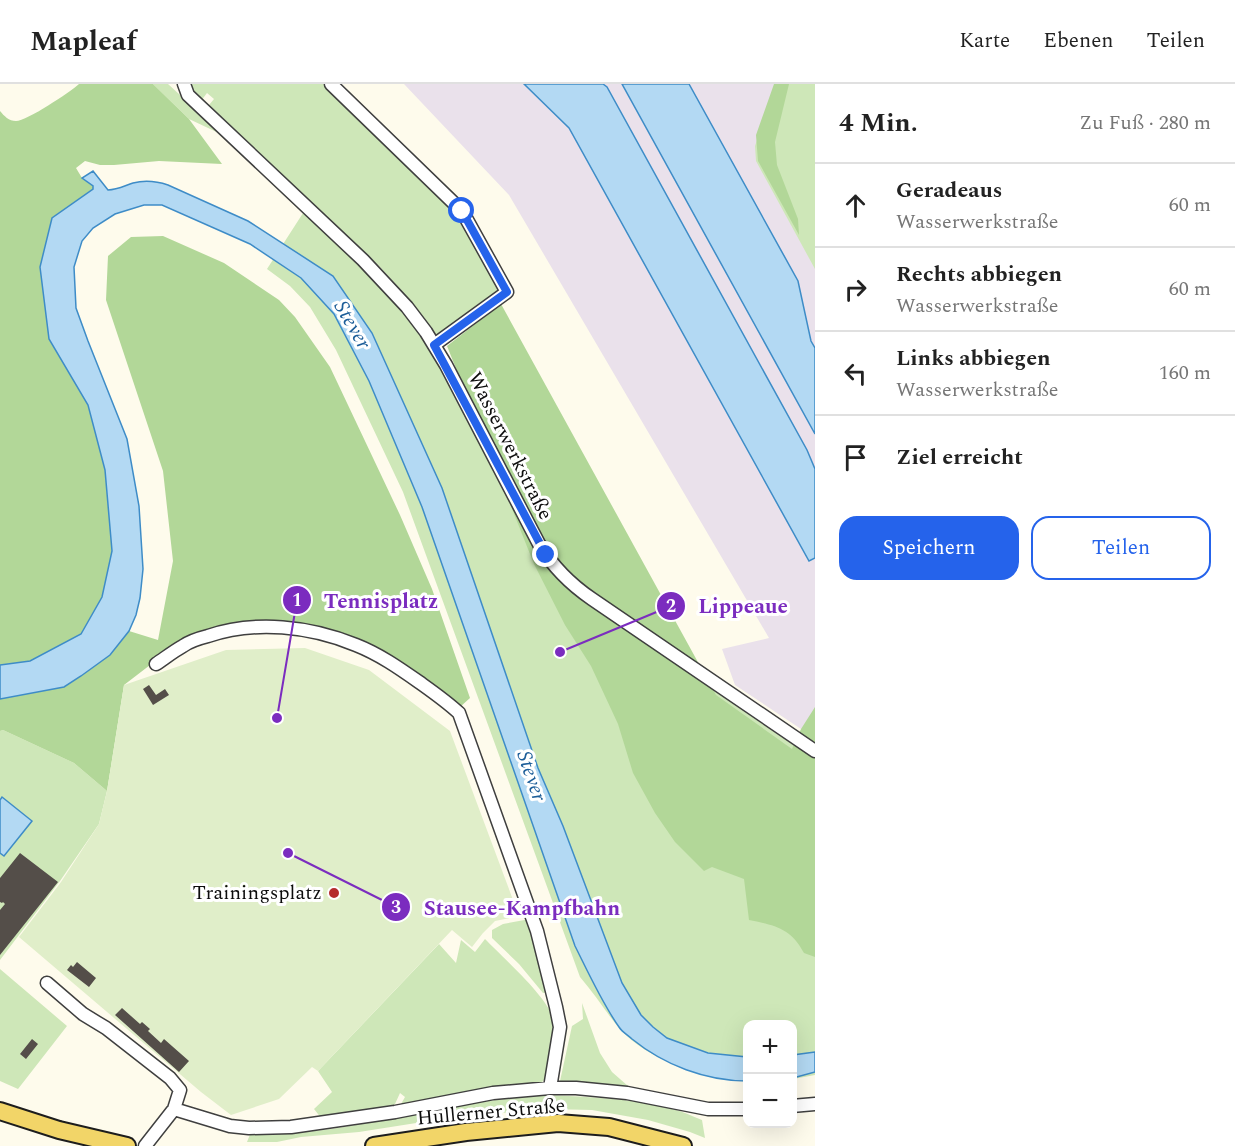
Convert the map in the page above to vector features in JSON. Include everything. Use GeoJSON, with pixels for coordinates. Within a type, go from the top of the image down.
{"type":"FeatureCollection","features":[{"type":"Feature","properties":{"kind":"main road"},"geometry":{"type":"LineString","coordinates":[[0,1111],[59,1130],[127,1146]]}},
{"type":"Feature","properties":{"kind":"main road","name":"Hullerner Straße"},"geometry":{"type":"LineString","coordinates":[[374,1146],[466,1132],[558,1123],[609,1127],[683,1146]]}},
{"type":"Feature","properties":{"kind":"street","name":"Wasserwerkstraße"},"geometry":{"type":"LineString","coordinates":[[174,84],[186,89],[200,106],[380,277],[407,307],[434,345],[539,544],[559,572],[582,592],[815,751]]}},
{"type":"Feature","properties":{"kind":"street"},"geometry":{"type":"LineString","coordinates":[[331,84],[462,211],[507,292],[434,345]]}},
{"type":"Feature","properties":{"kind":"street"},"geometry":{"type":"LineString","coordinates":[[156,664],[183,646],[208,635],[232,629],[269,627],[306,630],[357,645],[380,656],[447,702],[459,713],[537,931],[556,1007],[560,1027],[550,1088]]}},
{"type":"Feature","properties":{"kind":"street"},"geometry":{"type":"LineString","coordinates":[[47,983],[83,1014],[106,1028],[170,1078],[180,1090],[174,1109],[145,1146]]}},
{"type":"Feature","properties":{"kind":"street"},"geometry":{"type":"LineString","coordinates":[[174,1109],[230,1126],[291,1127],[395,1112],[493,1093],[550,1088],[627,1093],[708,1109],[743,1109]]}},
{"type":"Feature","properties":{"kind":"street"},"geometry":{"type":"LineString","coordinates":[[797,1106],[815,1104]]}},
{"type":"Feature","properties":{"kind":"shaded area"},"geometry":{"type":"Polygon","coordinates":[[[404,84],[796,84],[815,263],[815,711],[804,731],[735,685],[722,649],[769,638],[509,195],[404,84]]]}},
{"type":"Feature","properties":{"kind":"green space"},"geometry":{"type":"Polygon","coordinates":[[[79,84],[153,84],[189,119],[222,164],[159,161],[100,165],[85,161],[76,168],[82,178],[93,186],[93,189],[52,218],[49,339],[88,405],[105,470],[112,551],[102,597],[81,634],[30,661],[0,665],[0,111],[11,120],[21,120],[48,106],[79,84]]]}},
{"type":"Feature","properties":{"kind":"green space"},"geometry":{"type":"Polygon","coordinates":[[[153,84],[168,84],[225,136],[189,119],[153,84]]]}},
{"type":"Feature","properties":{"kind":"green space"},"geometry":{"type":"Polygon","coordinates":[[[188,84],[323,84],[437,191],[456,215],[499,291],[438,337],[415,306],[380,267],[209,105],[214,99],[207,93],[201,101],[190,91],[188,84]]]}},
{"type":"Feature","properties":{"kind":"green space"},"geometry":{"type":"Polygon","coordinates":[[[774,84],[789,84],[775,142],[777,165],[798,219],[799,235],[758,161],[756,135],[774,84]]]}},
{"type":"Feature","properties":{"kind":"green space"},"geometry":{"type":"Polygon","coordinates":[[[776,84],[815,84],[815,269],[756,161],[755,146],[776,84]]]}},
{"type":"Feature","properties":{"kind":"green space"},"geometry":{"type":"Polygon","coordinates":[[[305,210],[392,293],[422,332],[564,587],[796,747],[815,716],[815,1075],[797,1078],[797,1020],[743,1020],[743,1081],[714,1077],[661,1059],[645,1050],[619,1028],[580,977],[403,492],[336,350],[310,307],[290,286],[267,269],[305,210]]]}},
{"type":"Feature","properties":{"kind":"green space"},"geometry":{"type":"Polygon","coordinates":[[[163,236],[224,263],[279,300],[295,317],[330,367],[400,515],[432,589],[470,698],[460,707],[381,649],[311,626],[236,624],[180,642],[124,685],[107,791],[74,763],[3,730],[0,731],[0,699],[64,687],[110,655],[129,631],[158,640],[173,561],[163,471],[106,300],[108,256],[131,237],[163,236]]]}},
{"type":"Feature","properties":{"kind":"green space"},"geometry":{"type":"Polygon","coordinates":[[[501,304],[716,695],[792,749],[815,707],[815,957],[804,953],[793,938],[781,929],[749,920],[744,879],[712,867],[704,871],[675,842],[655,813],[633,773],[618,724],[591,666],[565,625],[534,564],[447,346],[501,304]]]}},
{"type":"Feature","properties":{"kind":"green space"},"geometry":{"type":"Polygon","coordinates":[[[305,648],[369,670],[450,731],[519,916],[495,921],[472,947],[452,930],[318,1071],[312,1067],[279,1099],[231,1115],[19,937],[61,882],[99,824],[107,791],[124,685],[226,650],[305,648]]]}},
{"type":"Feature","properties":{"kind":"green space"},"geometry":{"type":"Polygon","coordinates":[[[3,730],[74,763],[107,791],[99,824],[60,881],[0,960],[0,731],[3,730]]]}},
{"type":"Feature","properties":{"kind":"green space"},"geometry":{"type":"Polygon","coordinates":[[[530,919],[550,992],[543,993],[519,964],[492,938],[492,930],[503,924],[530,919]]]}},
{"type":"Feature","properties":{"kind":"green space"},"geometry":{"type":"Polygon","coordinates":[[[485,939],[536,991],[552,1014],[555,1024],[554,1038],[545,1079],[540,1084],[403,1106],[401,1104],[405,1097],[400,1093],[395,1104],[385,1110],[322,1119],[314,1109],[332,1092],[318,1071],[439,944],[456,963],[461,940],[475,952],[485,939]]]}},
{"type":"Feature","properties":{"kind":"green space"},"geometry":{"type":"Polygon","coordinates":[[[0,969],[67,1026],[18,1089],[0,1081],[0,969]]]}},
{"type":"Feature","properties":{"kind":"green space"},"geometry":{"type":"Polygon","coordinates":[[[582,1003],[600,1053],[612,1072],[628,1086],[560,1081],[572,1026],[583,1019],[582,1003]]]}},
{"type":"Feature","properties":{"kind":"green space"},"geometry":{"type":"Polygon","coordinates":[[[547,1095],[626,1100],[676,1110],[702,1120],[705,1138],[648,1120],[592,1110],[547,1109],[448,1118],[277,1142],[247,1142],[251,1132],[317,1131],[444,1108],[547,1095]]]}},
{"type":"Feature","properties":{"kind":"water"},"geometry":{"type":"Polygon","coordinates":[[[524,84],[603,84],[607,87],[807,450],[815,469],[815,558],[809,561],[569,128],[524,84]]]}},
{"type":"Feature","properties":{"kind":"water"},"geometry":{"type":"Polygon","coordinates":[[[622,84],[689,84],[798,281],[811,341],[815,348],[815,434],[622,84]]]}},
{"type":"Feature","properties":{"kind":"water","name":"Stever"},"geometry":{"type":"Polygon","coordinates":[[[93,171],[108,190],[142,181],[168,185],[248,221],[333,276],[372,333],[442,488],[538,768],[563,826],[622,983],[641,1015],[667,1038],[708,1053],[743,1057],[743,1081],[701,1075],[658,1057],[622,1030],[601,998],[575,946],[422,507],[369,381],[334,314],[301,278],[250,244],[162,205],[144,205],[115,214],[93,228],[82,241],[74,267],[76,308],[127,439],[139,506],[143,569],[136,615],[129,631],[110,655],[64,687],[0,699],[0,665],[30,661],[81,634],[102,597],[112,551],[105,470],[88,405],[49,339],[40,267],[52,218],[93,189],[93,186],[82,178],[93,171]]]}},
{"type":"Feature","properties":{"kind":"water"},"geometry":{"type":"Polygon","coordinates":[[[2,797],[32,821],[4,856],[0,853],[0,800],[2,797]]]}},
{"type":"Feature","properties":{"kind":"water"},"geometry":{"type":"Polygon","coordinates":[[[815,1052],[815,1072],[797,1077],[797,1054],[815,1052]]]}},
{"type":"Feature","properties":{"kind":"building"},"geometry":{"type":"Polygon","coordinates":[[[149,685],[156,695],[165,689],[169,695],[153,705],[143,689],[149,685]]]}},
{"type":"Feature","properties":{"kind":"building"},"geometry":{"type":"Polygon","coordinates":[[[20,853],[58,882],[0,955],[0,910],[5,904],[0,902],[0,878],[20,853]]]}},
{"type":"Feature","properties":{"kind":"building"},"geometry":{"type":"Polygon","coordinates":[[[77,962],[96,978],[89,987],[67,970],[77,962]]]}},
{"type":"Feature","properties":{"kind":"building"},"geometry":{"type":"Polygon","coordinates":[[[122,1008],[140,1024],[142,1022],[150,1029],[148,1031],[161,1043],[164,1039],[189,1061],[179,1072],[115,1015],[122,1008]]]}},
{"type":"Feature","properties":{"kind":"building"},"geometry":{"type":"Polygon","coordinates":[[[32,1039],[38,1044],[26,1059],[20,1054],[32,1039]]]}},
{"type":"Feature","properties":{"kind":"place","name":"Lippeaue"},"geometry":{"type":"Point","coordinates":[560,652]}},
{"type":"Feature","properties":{"kind":"place","name":"Tennisplatz"},"geometry":{"type":"Point","coordinates":[277,718]}},
{"type":"Feature","properties":{"kind":"place","name":"Stausee-Kampfbahn"},"geometry":{"type":"Point","coordinates":[288,853]}},
{"type":"Feature","properties":{"kind":"place","name":"Trainingsplatz"},"geometry":{"type":"Point","coordinates":[334,893]}},
{"type":"Feature","properties":{"kind":"route"},"geometry":{"type":"LineString","coordinates":[[462,211],[507,292],[434,345],[546,555]]}}]}
